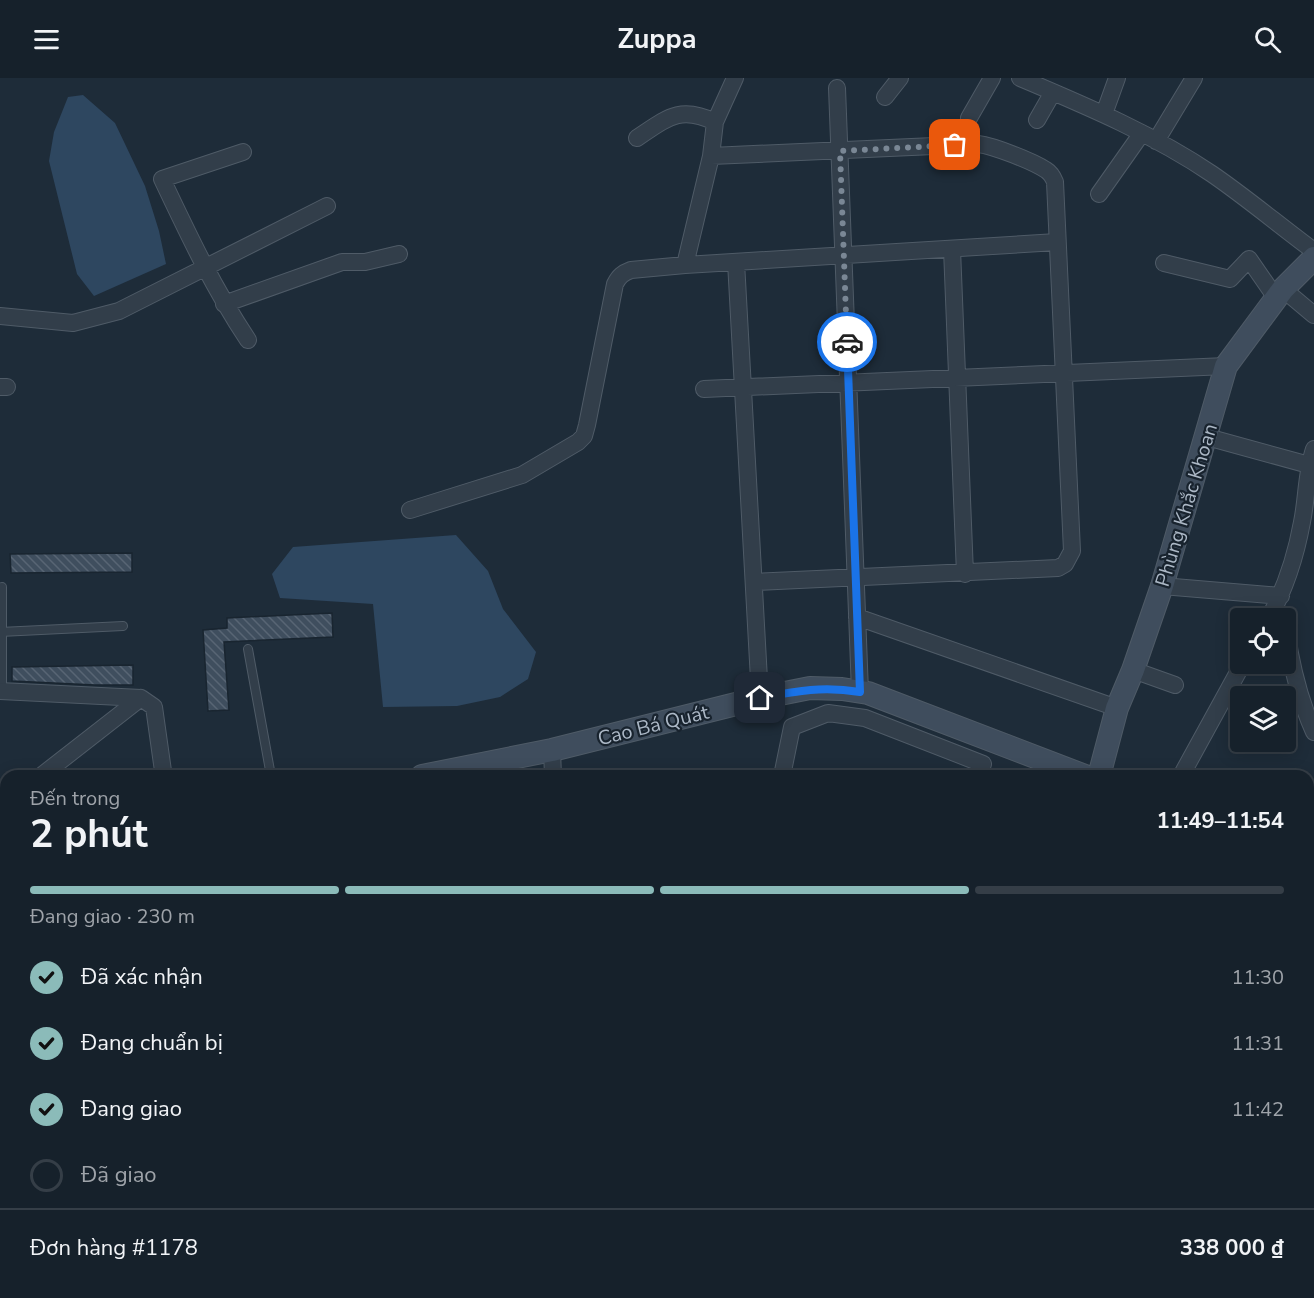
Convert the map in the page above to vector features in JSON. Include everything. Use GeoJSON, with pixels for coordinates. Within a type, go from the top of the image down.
{"type":"FeatureCollection","features":[{"type":"Feature","properties":{"kind":"street"},"geometry":{"type":"LineString","coordinates":[[685,265],[711,156],[715,122],[735,78]]}},
{"type":"Feature","properties":{"kind":"street"},"geometry":{"type":"LineString","coordinates":[[885,97],[900,78]]}},
{"type":"Feature","properties":{"kind":"street"},"geometry":{"type":"LineString","coordinates":[[969,118],[992,78]]}},
{"type":"Feature","properties":{"kind":"street"},"geometry":{"type":"LineString","coordinates":[[1020,78],[1104,114],[1149,137],[1211,174],[1314,251]]}},
{"type":"Feature","properties":{"kind":"street"},"geometry":{"type":"LineString","coordinates":[[1104,114],[1117,78]]}},
{"type":"Feature","properties":{"kind":"street"},"geometry":{"type":"LineString","coordinates":[[1099,194],[1149,137],[1194,78]]}},
{"type":"Feature","properties":{"kind":"street"},"geometry":{"type":"LineString","coordinates":[[837,88],[860,692]]}},
{"type":"Feature","properties":{"kind":"street"},"geometry":{"type":"LineString","coordinates":[[1037,120],[1053,92]]}},
{"type":"Feature","properties":{"kind":"street"},"geometry":{"type":"LineString","coordinates":[[637,138],[671,115],[699,114],[715,122]]}},
{"type":"Feature","properties":{"kind":"street"},"geometry":{"type":"LineString","coordinates":[[711,156],[978,144],[992,147],[1042,168],[1052,176],[1055,182],[1072,551],[1065,564],[1058,568],[965,574],[754,582]]}},
{"type":"Feature","properties":{"kind":"street"},"geometry":{"type":"LineString","coordinates":[[243,152],[162,179],[224,304],[248,340]]}},
{"type":"Feature","properties":{"kind":"street"},"geometry":{"type":"LineString","coordinates":[[0,316],[73,323],[119,311],[327,206]]}},
{"type":"Feature","properties":{"kind":"street"},"geometry":{"type":"LineString","coordinates":[[410,510],[522,475],[578,442],[584,436],[618,278],[621,274],[631,270],[685,265],[1057,243]]}},
{"type":"Feature","properties":{"kind":"street"},"geometry":{"type":"LineString","coordinates":[[952,249],[965,574]]}},
{"type":"Feature","properties":{"kind":"street"},"geometry":{"type":"LineString","coordinates":[[224,304],[307,272],[342,262],[365,262],[399,254]]}},
{"type":"Feature","properties":{"kind":"street","name":"Phùng Khắc Khoan"},"geometry":{"type":"LineString","coordinates":[[1101,770],[1117,708],[1133,670],[1162,586],[1226,366],[1279,293],[1314,258]]}},
{"type":"Feature","properties":{"kind":"street"},"geometry":{"type":"LineString","coordinates":[[1164,262],[1230,279],[1249,259],[1279,293],[1314,315]]}},
{"type":"Feature","properties":{"kind":"street"},"geometry":{"type":"LineString","coordinates":[[736,262],[760,698]]}},
{"type":"Feature","properties":{"kind":"street"},"geometry":{"type":"LineString","coordinates":[[704,389],[1226,366]]}},
{"type":"Feature","properties":{"kind":"street"},"geometry":{"type":"LineString","coordinates":[[1206,437],[1311,457],[1302,523],[1281,596],[1274,608]]}},
{"type":"Feature","properties":{"kind":"street"},"geometry":{"type":"LineString","coordinates":[[1162,586],[1281,596]]}},
{"type":"Feature","properties":{"kind":"street"},"geometry":{"type":"LineString","coordinates":[[1281,596],[1283,608]]}},
{"type":"Feature","properties":{"kind":"street"},"geometry":{"type":"LineString","coordinates":[[857,617],[1117,708]]}},
{"type":"Feature","properties":{"kind":"street"},"geometry":{"type":"LineString","coordinates":[[1133,670],[1175,685]]}},
{"type":"Feature","properties":{"kind":"street"},"geometry":{"type":"LineString","coordinates":[[1184,770],[1238,674]]}},
{"type":"Feature","properties":{"kind":"street"},"geometry":{"type":"LineString","coordinates":[[1294,674],[1314,732]]}},
{"type":"Feature","properties":{"kind":"street","name":"Cao Bá Quát"},"geometry":{"type":"LineString","coordinates":[[452,770],[552,750],[760,698],[810,688],[868,693],[1069,770]]}},
{"type":"Feature","properties":{"kind":"street"},"geometry":{"type":"LineString","coordinates":[[1,691],[141,698],[154,707],[163,770]]}},
{"type":"Feature","properties":{"kind":"street"},"geometry":{"type":"LineString","coordinates":[[49,770],[141,698]]}},
{"type":"Feature","properties":{"kind":"street"},"geometry":{"type":"LineString","coordinates":[[783,770],[792,727],[828,713],[865,718],[983,764],[981,770]]}},
{"type":"Feature","properties":{"kind":"street"},"geometry":{"type":"LineString","coordinates":[[552,750],[553,770]]}},
{"type":"Feature","properties":{"kind":"lane"},"geometry":{"type":"LineString","coordinates":[[1,691],[2,587]]}},
{"type":"Feature","properties":{"kind":"lane"},"geometry":{"type":"LineString","coordinates":[[1,632],[123,626]]}},
{"type":"Feature","properties":{"kind":"lane"},"geometry":{"type":"LineString","coordinates":[[248,649],[270,770]]}},
{"type":"Feature","properties":{"kind":"water"},"geometry":{"type":"Polygon","coordinates":[[[83,95],[115,123],[145,186],[159,231],[166,264],[94,296],[77,274],[49,161],[54,132],[68,97],[83,95]]]}},
{"type":"Feature","properties":{"kind":"water"},"geometry":{"type":"Polygon","coordinates":[[[456,535],[488,571],[503,609],[536,652],[528,679],[500,697],[457,706],[383,707],[373,604],[280,598],[272,574],[293,547],[456,535]]]}},
{"type":"Feature","properties":{"kind":"building"},"geometry":{"type":"Polygon","coordinates":[[[132,553],[132,572],[11,573],[10,554],[132,553]]]}},
{"type":"Feature","properties":{"kind":"building"},"geometry":{"type":"Polygon","coordinates":[[[332,613],[333,637],[224,642],[229,710],[208,711],[203,630],[227,628],[227,618],[332,613]]]}},
{"type":"Feature","properties":{"kind":"building"},"geometry":{"type":"Polygon","coordinates":[[[133,665],[133,685],[12,681],[12,667],[133,665]]]}},
{"type":"Feature","properties":{"kind":"way so far"},"geometry":{"type":"LineString","coordinates":[[847,342],[840,151],[955,145]]}},
{"type":"Feature","properties":{"kind":"route"},"geometry":{"type":"LineString","coordinates":[[760,698],[810,688],[860,692],[847,342]]}}]}
